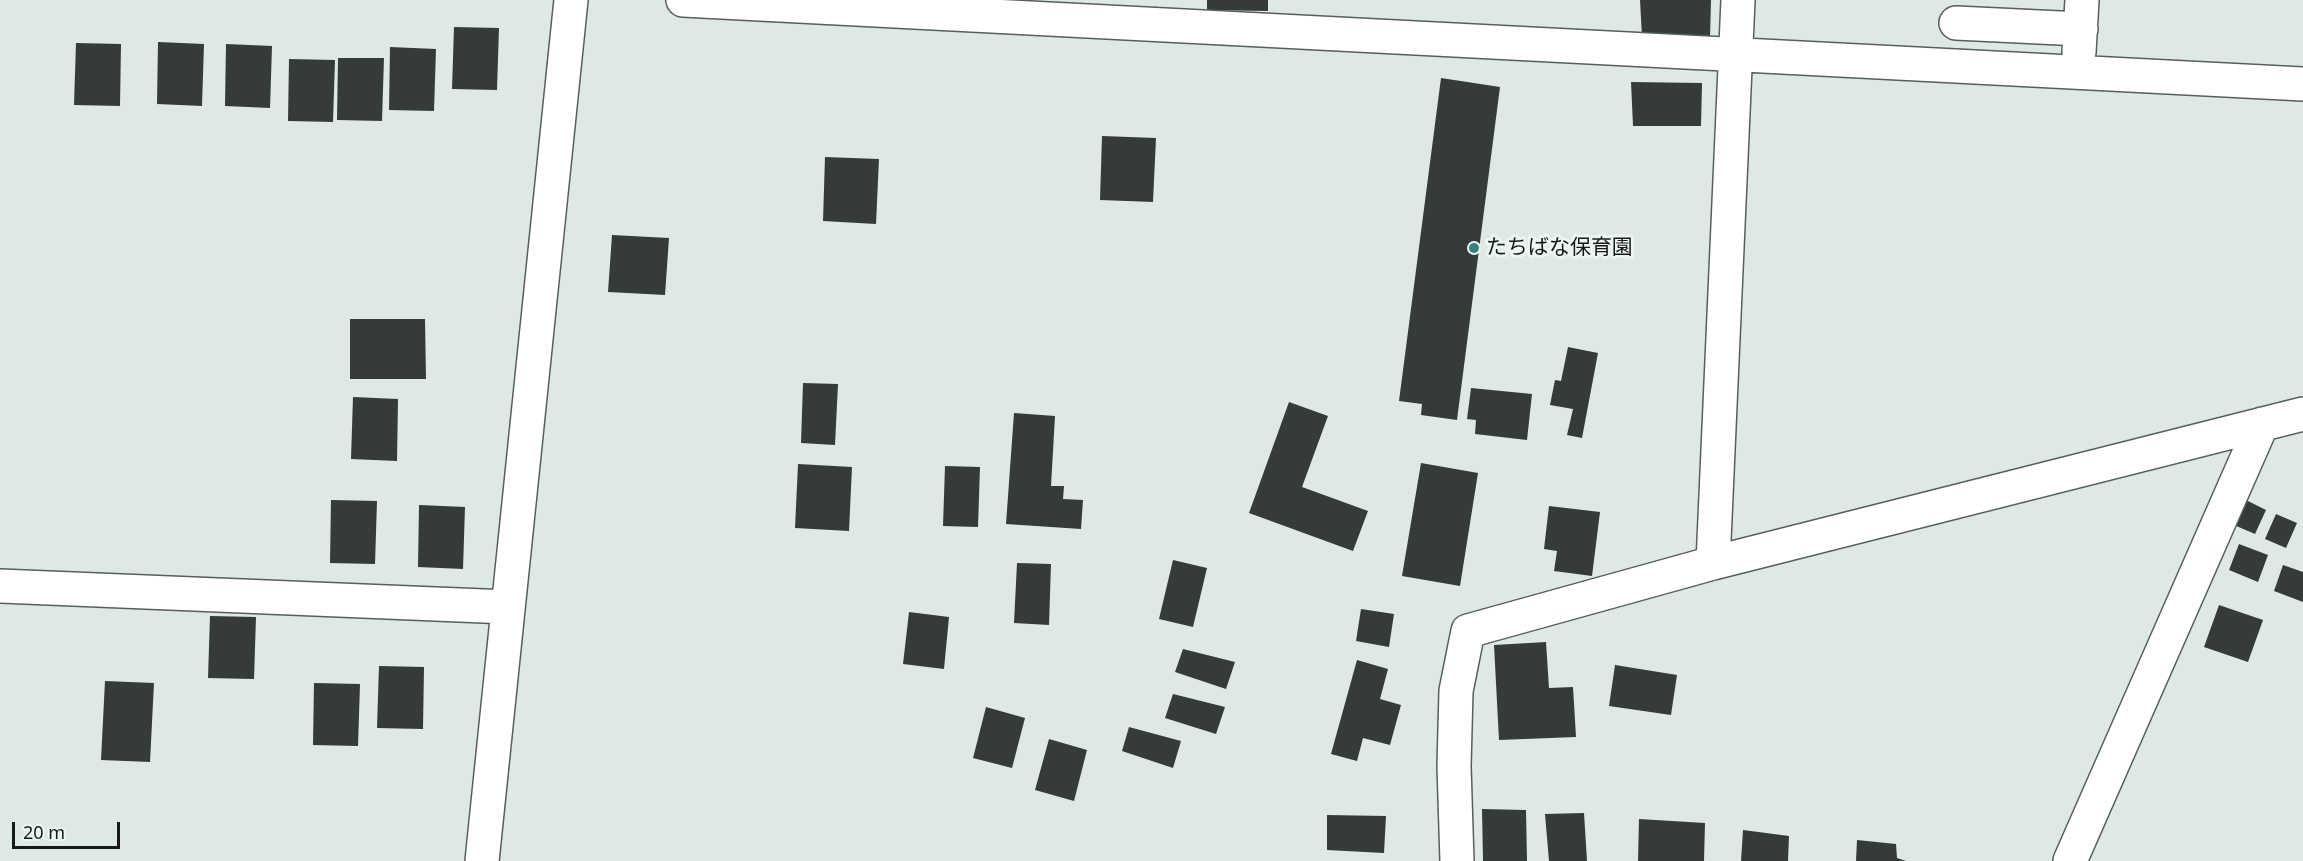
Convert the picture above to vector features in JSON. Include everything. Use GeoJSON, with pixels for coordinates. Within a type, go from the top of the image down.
{"type":"FeatureCollection","features":[{"type":"Feature","properties":{"kind":"street"},"geometry":{"type":"LineString","coordinates":[[482,861],[571,0]]}},
{"type":"Feature","properties":{"kind":"street"},"geometry":{"type":"LineString","coordinates":[[682,0],[1162,12],[1735,56],[2303,84]]}},
{"type":"Feature","properties":{"kind":"street"},"geometry":{"type":"LineString","coordinates":[[1713,563],[1738,0]]}},
{"type":"Feature","properties":{"kind":"street"},"geometry":{"type":"LineString","coordinates":[[1954,67],[1956,12],[2082,15],[2078,73]]}},
{"type":"Feature","properties":{"kind":"street"},"geometry":{"type":"LineString","coordinates":[[1457,861],[1454,766],[1456,691],[1468,631],[1713,563],[2303,414]]}},
{"type":"Feature","properties":{"kind":"street"},"geometry":{"type":"LineString","coordinates":[[2070,861],[2262,424]]}},
{"type":"Feature","properties":{"kind":"street"},"geometry":{"type":"LineString","coordinates":[[0,586],[508,607]]}},
{"type":"Feature","properties":{"kind":"building"},"geometry":{"type":"Polygon","coordinates":[[[1207,0],[1268,0],[1268,11],[1207,10],[1207,0]]]}},
{"type":"Feature","properties":{"kind":"building"},"geometry":{"type":"Polygon","coordinates":[[[1640,0],[1711,0],[1710,38],[1642,37],[1640,0]]]}},
{"type":"Feature","properties":{"kind":"building"},"geometry":{"type":"Polygon","coordinates":[[[454,27],[499,28],[497,90],[452,89],[454,27]]]}},
{"type":"Feature","properties":{"kind":"building"},"geometry":{"type":"Polygon","coordinates":[[[158,42],[204,44],[202,106],[157,104],[158,42]]]}},
{"type":"Feature","properties":{"kind":"building"},"geometry":{"type":"Polygon","coordinates":[[[76,43],[121,44],[120,106],[74,105],[76,43]]]}},
{"type":"Feature","properties":{"kind":"building"},"geometry":{"type":"Polygon","coordinates":[[[226,44],[272,46],[270,108],[225,106],[226,44]]]}},
{"type":"Feature","properties":{"kind":"building"},"geometry":{"type":"Polygon","coordinates":[[[390,47],[436,49],[434,111],[389,110],[390,47]]]}},
{"type":"Feature","properties":{"kind":"building"},"geometry":{"type":"Polygon","coordinates":[[[338,58],[384,58],[382,121],[337,120],[338,58]]]}},
{"type":"Feature","properties":{"kind":"building"},"geometry":{"type":"Polygon","coordinates":[[[289,59],[335,60],[333,122],[288,121],[289,59]]]}},
{"type":"Feature","properties":{"kind":"building"},"geometry":{"type":"Polygon","coordinates":[[[1441,78],[1500,87],[1457,420],[1421,415],[1422,404],[1399,401],[1441,78]]]}},
{"type":"Feature","properties":{"kind":"building"},"geometry":{"type":"Polygon","coordinates":[[[1631,82],[1702,83],[1701,126],[1633,126],[1631,82]]]}},
{"type":"Feature","properties":{"kind":"building"},"geometry":{"type":"Polygon","coordinates":[[[1102,136],[1156,138],[1153,202],[1100,200],[1102,136]]]}},
{"type":"Feature","properties":{"kind":"building"},"geometry":{"type":"Polygon","coordinates":[[[825,157],[879,159],[876,224],[823,221],[825,157]]]}},
{"type":"Feature","properties":{"kind":"building"},"geometry":{"type":"Polygon","coordinates":[[[612,235],[669,238],[665,295],[608,292],[612,235]]]}},
{"type":"Feature","properties":{"kind":"building"},"geometry":{"type":"Polygon","coordinates":[[[350,319],[425,319],[426,379],[350,379],[350,319]]]}},
{"type":"Feature","properties":{"kind":"building"},"geometry":{"type":"Polygon","coordinates":[[[1568,347],[1598,353],[1582,438],[1567,435],[1573,409],[1550,405],[1555,380],[1561,381],[1568,347]]]}},
{"type":"Feature","properties":{"kind":"building"},"geometry":{"type":"Polygon","coordinates":[[[803,383],[838,384],[835,445],[801,443],[803,383]]]}},
{"type":"Feature","properties":{"kind":"building"},"geometry":{"type":"Polygon","coordinates":[[[1471,388],[1532,394],[1527,440],[1475,434],[1476,420],[1467,419],[1471,388]]]}},
{"type":"Feature","properties":{"kind":"building"},"geometry":{"type":"Polygon","coordinates":[[[353,397],[398,399],[397,461],[351,459],[353,397]]]}},
{"type":"Feature","properties":{"kind":"building"},"geometry":{"type":"Polygon","coordinates":[[[1289,402],[1328,416],[1302,487],[1368,511],[1353,551],[1249,513],[1289,402]]]}},
{"type":"Feature","properties":{"kind":"building"},"geometry":{"type":"Polygon","coordinates":[[[1014,413],[1055,416],[1051,486],[1064,486],[1063,499],[1083,500],[1081,529],[1006,524],[1014,413]]]}},
{"type":"Feature","properties":{"kind":"building"},"geometry":{"type":"Polygon","coordinates":[[[1421,463],[1478,473],[1460,586],[1402,576],[1421,463]]]}},
{"type":"Feature","properties":{"kind":"building"},"geometry":{"type":"Polygon","coordinates":[[[798,464],[852,467],[849,531],[795,528],[798,464]]]}},
{"type":"Feature","properties":{"kind":"building"},"geometry":{"type":"Polygon","coordinates":[[[945,466],[980,467],[978,527],[943,526],[945,466]]]}},
{"type":"Feature","properties":{"kind":"building"},"geometry":{"type":"Polygon","coordinates":[[[331,500],[377,501],[375,564],[330,563],[331,500]]]}},
{"type":"Feature","properties":{"kind":"building"},"geometry":{"type":"Polygon","coordinates":[[[2246,500],[2266,510],[2255,534],[2234,525],[2246,500]]]}},
{"type":"Feature","properties":{"kind":"building"},"geometry":{"type":"Polygon","coordinates":[[[419,505],[465,507],[463,569],[418,567],[419,505]]]}},
{"type":"Feature","properties":{"kind":"building"},"geometry":{"type":"Polygon","coordinates":[[[1549,506],[1600,512],[1592,576],[1554,571],[1557,551],[1544,549],[1549,506]]]}},
{"type":"Feature","properties":{"kind":"building"},"geometry":{"type":"Polygon","coordinates":[[[2276,514],[2297,523],[2286,548],[2265,539],[2276,514]]]}},
{"type":"Feature","properties":{"kind":"building"},"geometry":{"type":"Polygon","coordinates":[[[2239,544],[2268,555],[2258,582],[2229,570],[2239,544]]]}},
{"type":"Feature","properties":{"kind":"building"},"geometry":{"type":"Polygon","coordinates":[[[1173,560],[1207,568],[1193,627],[1159,619],[1173,560]]]}},
{"type":"Feature","properties":{"kind":"building"},"geometry":{"type":"Polygon","coordinates":[[[1017,563],[1051,564],[1049,625],[1014,623],[1017,563]]]}},
{"type":"Feature","properties":{"kind":"building"},"geometry":{"type":"Polygon","coordinates":[[[2283,565],[2303,572],[2303,602],[2274,591],[2283,565]]]}},
{"type":"Feature","properties":{"kind":"building"},"geometry":{"type":"Polygon","coordinates":[[[2219,605],[2263,620],[2248,662],[2204,647],[2219,605]]]}},
{"type":"Feature","properties":{"kind":"building"},"geometry":{"type":"Polygon","coordinates":[[[1361,609],[1394,614],[1389,647],[1356,641],[1361,609]]]}},
{"type":"Feature","properties":{"kind":"building"},"geometry":{"type":"Polygon","coordinates":[[[909,612],[949,617],[944,669],[903,664],[909,612]]]}},
{"type":"Feature","properties":{"kind":"building"},"geometry":{"type":"Polygon","coordinates":[[[210,616],[256,617],[254,679],[208,678],[210,616]]]}},
{"type":"Feature","properties":{"kind":"building"},"geometry":{"type":"Polygon","coordinates":[[[1546,642],[1549,688],[1573,687],[1576,737],[1499,740],[1494,645],[1546,642]]]}},
{"type":"Feature","properties":{"kind":"building"},"geometry":{"type":"Polygon","coordinates":[[[1183,649],[1235,662],[1226,689],[1175,672],[1183,649]]]}},
{"type":"Feature","properties":{"kind":"building"},"geometry":{"type":"Polygon","coordinates":[[[1357,660],[1388,669],[1380,699],[1401,705],[1390,745],[1363,738],[1357,761],[1331,754],[1357,660]]]}},
{"type":"Feature","properties":{"kind":"building"},"geometry":{"type":"Polygon","coordinates":[[[1615,665],[1677,675],[1671,715],[1609,706],[1615,665]]]}},
{"type":"Feature","properties":{"kind":"building"},"geometry":{"type":"Polygon","coordinates":[[[379,666],[424,667],[423,729],[377,728],[379,666]]]}},
{"type":"Feature","properties":{"kind":"building"},"geometry":{"type":"Polygon","coordinates":[[[105,681],[154,683],[150,762],[101,760],[105,681]]]}},
{"type":"Feature","properties":{"kind":"building"},"geometry":{"type":"Polygon","coordinates":[[[314,683],[360,684],[358,746],[313,745],[314,683]]]}},
{"type":"Feature","properties":{"kind":"building"},"geometry":{"type":"Polygon","coordinates":[[[1173,694],[1225,707],[1216,734],[1165,718],[1173,694]]]}},
{"type":"Feature","properties":{"kind":"building"},"geometry":{"type":"Polygon","coordinates":[[[986,707],[1025,718],[1012,768],[973,758],[986,707]]]}},
{"type":"Feature","properties":{"kind":"building"},"geometry":{"type":"Polygon","coordinates":[[[1129,727],[1181,741],[1173,768],[1122,751],[1129,727]]]}},
{"type":"Feature","properties":{"kind":"building"},"geometry":{"type":"Polygon","coordinates":[[[1049,739],[1087,750],[1074,801],[1035,790],[1049,739]]]}},
{"type":"Feature","properties":{"kind":"building"},"geometry":{"type":"Polygon","coordinates":[[[1482,809],[1526,810],[1527,861],[1483,861],[1482,809]]]}},
{"type":"Feature","properties":{"kind":"building"},"geometry":{"type":"Polygon","coordinates":[[[1584,813],[1587,861],[1549,861],[1545,814],[1584,813]]]}},
{"type":"Feature","properties":{"kind":"building"},"geometry":{"type":"Polygon","coordinates":[[[1327,815],[1386,816],[1384,853],[1327,850],[1327,815]]]}},
{"type":"Feature","properties":{"kind":"building"},"geometry":{"type":"Polygon","coordinates":[[[1639,819],[1705,823],[1704,861],[1638,861],[1639,819]]]}},
{"type":"Feature","properties":{"kind":"building"},"geometry":{"type":"Polygon","coordinates":[[[1743,830],[1789,836],[1788,861],[1741,861],[1743,830]]]}},
{"type":"Feature","properties":{"kind":"building"},"geometry":{"type":"Polygon","coordinates":[[[1857,840],[1896,844],[1897,858],[1906,861],[1856,861],[1857,840]]]}},
{"type":"Feature","properties":{"kind":"place","name":"たちばな保育園"},"geometry":{"type":"Point","coordinates":[1474,248]}}]}
